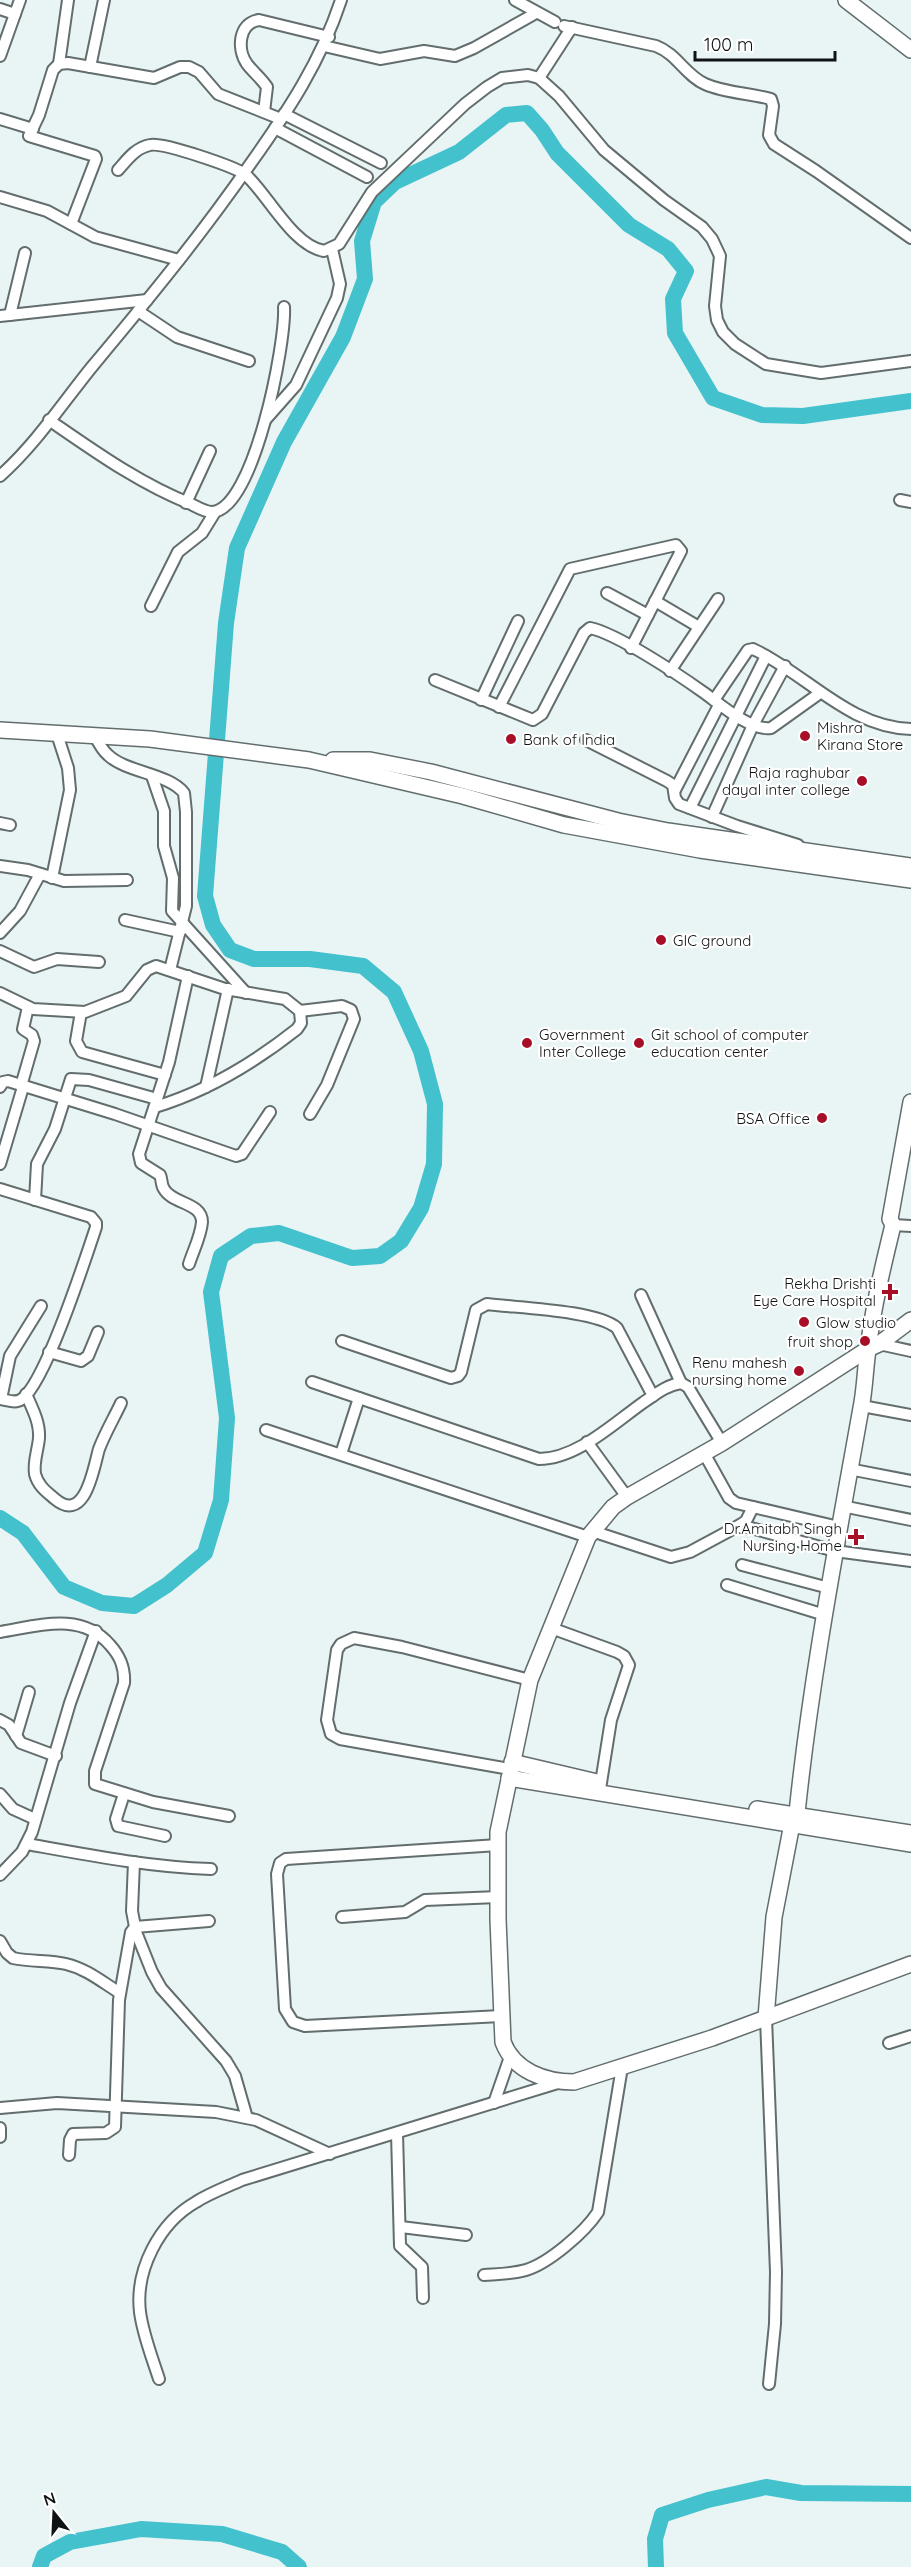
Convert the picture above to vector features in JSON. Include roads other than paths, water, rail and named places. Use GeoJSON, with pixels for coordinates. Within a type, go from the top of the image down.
{"type":"FeatureCollection","features":[{"type":"Feature","properties":{"kind":"street"},"geometry":{"type":"LineString","coordinates":[[0,56],[20,0]]}},
{"type":"Feature","properties":{"kind":"street"},"geometry":{"type":"LineString","coordinates":[[68,0],[59,64],[53,70],[33,129],[29,134],[31,138],[95,156],[96,159],[71,224]]}},
{"type":"Feature","properties":{"kind":"street"},"geometry":{"type":"LineString","coordinates":[[90,67],[104,0]]}},
{"type":"Feature","properties":{"kind":"street"},"geometry":{"type":"LineString","coordinates":[[0,476],[147,300],[244,173],[280,120],[327,41],[341,0]]}},
{"type":"Feature","properties":{"kind":"street"},"geometry":{"type":"LineString","coordinates":[[515,0],[536,13],[564,25],[667,50],[692,76],[705,84],[771,99],[773,106],[769,135],[774,144],[911,238]]}},
{"type":"Feature","properties":{"kind":"street"},"geometry":{"type":"LineString","coordinates":[[846,0],[911,50]]}},
{"type":"Feature","properties":{"kind":"street"},"geometry":{"type":"LineString","coordinates":[[0,9],[15,14]]}},
{"type":"Feature","properties":{"kind":"street"},"geometry":{"type":"LineString","coordinates":[[264,112],[268,92],[264,82],[244,58],[241,45],[245,26],[250,22],[258,20],[327,41],[367,58],[380,59],[424,51],[455,56],[474,48],[536,13]]}},
{"type":"Feature","properties":{"kind":"street"},"geometry":{"type":"LineString","coordinates":[[539,78],[564,25]]}},
{"type":"Feature","properties":{"kind":"street"},"geometry":{"type":"LineString","coordinates":[[59,64],[68,63],[154,78],[180,67],[189,67],[199,72],[218,94],[381,163]]}},
{"type":"Feature","properties":{"kind":"street"},"geometry":{"type":"LineString","coordinates":[[118,170],[133,153],[141,148],[161,144],[244,173],[299,237],[318,250],[332,249],[339,244],[372,192],[465,104],[502,78],[528,75],[539,78],[559,96],[604,150],[664,200],[702,227],[712,239],[720,256],[714,306],[717,320],[723,332],[735,344],[766,364],[821,373],[911,361]]}},
{"type":"Feature","properties":{"kind":"street"},"geometry":{"type":"LineString","coordinates":[[0,119],[33,129]]}},
{"type":"Feature","properties":{"kind":"street"},"geometry":{"type":"LineString","coordinates":[[280,120],[366,177]]}},
{"type":"Feature","properties":{"kind":"street"},"geometry":{"type":"LineString","coordinates":[[0,197],[47,211],[95,237],[179,260]]}},
{"type":"Feature","properties":{"kind":"street"},"geometry":{"type":"LineString","coordinates":[[266,418],[296,385],[336,298],[340,284],[332,249]]}},
{"type":"Feature","properties":{"kind":"street"},"geometry":{"type":"LineString","coordinates":[[25,253],[5,315],[147,300]]}},
{"type":"Feature","properties":{"kind":"street"},"geometry":{"type":"LineString","coordinates":[[151,606],[178,552],[202,533],[215,512],[229,503],[248,472],[266,418],[283,336],[284,308]]}},
{"type":"Feature","properties":{"kind":"street"},"geometry":{"type":"LineString","coordinates":[[138,311],[177,337],[249,361]]}},
{"type":"Feature","properties":{"kind":"street"},"geometry":{"type":"LineString","coordinates":[[49,420],[133,475],[186,502],[209,512],[215,512]]}},
{"type":"Feature","properties":{"kind":"street"},"geometry":{"type":"LineString","coordinates":[[186,502],[210,451]]}},
{"type":"Feature","properties":{"kind":"street"},"geometry":{"type":"LineString","coordinates":[[500,707],[570,569],[676,545],[681,551],[631,648]]}},
{"type":"Feature","properties":{"kind":"street"},"geometry":{"type":"LineString","coordinates":[[608,593],[648,615]]}},
{"type":"Feature","properties":{"kind":"street"},"geometry":{"type":"LineString","coordinates":[[670,671],[718,598]]}},
{"type":"Feature","properties":{"kind":"street"},"geometry":{"type":"LineString","coordinates":[[655,601],[699,627]]}},
{"type":"Feature","properties":{"kind":"street"},"geometry":{"type":"LineString","coordinates":[[482,699],[518,621]]}},
{"type":"Feature","properties":{"kind":"street"},"geometry":{"type":"LineString","coordinates":[[435,680],[530,720],[542,714],[587,630],[595,629],[670,671],[753,725],[771,728],[820,693]]}},
{"type":"Feature","properties":{"kind":"street"},"geometry":{"type":"LineString","coordinates":[[818,852],[712,817],[676,802],[675,790],[717,703],[748,650],[753,649],[785,666],[820,693],[874,724],[911,729]]}},
{"type":"Feature","properties":{"kind":"street"},"geometry":{"type":"LineString","coordinates":[[690,808],[766,656]]}},
{"type":"Feature","properties":{"kind":"street"},"geometry":{"type":"LineString","coordinates":[[712,817],[753,725],[785,666]]}},
{"type":"Feature","properties":{"kind":"street"},"geometry":{"type":"LineString","coordinates":[[0,722],[125,730],[150,739]]}},
{"type":"Feature","properties":{"kind":"street"},"geometry":{"type":"LineString","coordinates":[[0,730],[150,739],[309,760],[463,796],[574,827],[699,850],[911,879]]}},
{"type":"Feature","properties":{"kind":"street"},"geometry":{"type":"LineString","coordinates":[[52,878],[71,781],[57,734]]}},
{"type":"Feature","properties":{"kind":"street"},"geometry":{"type":"LineString","coordinates":[[94,736],[108,756],[181,790],[186,800],[187,895],[170,970]]}},
{"type":"Feature","properties":{"kind":"street"},"geometry":{"type":"LineString","coordinates":[[586,740],[667,781],[675,790]]}},
{"type":"Feature","properties":{"kind":"street"},"geometry":{"type":"LineString","coordinates":[[309,760],[370,760],[507,790],[628,823],[668,831],[911,867]]}},
{"type":"Feature","properties":{"kind":"street"},"geometry":{"type":"LineString","coordinates":[[152,776],[164,811],[164,846],[173,878],[171,908],[181,928],[246,993]]}},
{"type":"Feature","properties":{"kind":"street"},"geometry":{"type":"LineString","coordinates":[[0,866],[75,882],[127,880]]}},
{"type":"Feature","properties":{"kind":"street"},"geometry":{"type":"LineString","coordinates":[[0,933],[20,911],[40,874]]}},
{"type":"Feature","properties":{"kind":"street"},"geometry":{"type":"LineString","coordinates":[[125,920],[181,928]]}},
{"type":"Feature","properties":{"kind":"street"},"geometry":{"type":"LineString","coordinates":[[0,951],[34,967],[57,959],[99,962]]}},
{"type":"Feature","properties":{"kind":"street"},"geometry":{"type":"LineString","coordinates":[[0,993],[28,1007],[42,1011],[81,1012],[126,996],[151,968],[156,966],[228,989],[285,999],[300,1011],[342,1006],[351,1010],[354,1019],[327,1085],[310,1114]]}},
{"type":"Feature","properties":{"kind":"street"},"geometry":{"type":"LineString","coordinates":[[188,976],[165,1075],[139,1155],[141,1163],[160,1175],[164,1190],[169,1195],[196,1209],[202,1217],[202,1225],[189,1264]]}},
{"type":"Feature","properties":{"kind":"street"},"geometry":{"type":"LineString","coordinates":[[206,1087],[228,989]]}},
{"type":"Feature","properties":{"kind":"street"},"geometry":{"type":"LineString","coordinates":[[0,1164],[2,1148],[34,1041],[32,1035],[23,1029],[28,1007]]}},
{"type":"Feature","properties":{"kind":"street"},"geometry":{"type":"LineString","coordinates":[[35,1200],[37,1164],[56,1129],[70,1081],[76,1077],[156,1103],[206,1087],[247,1065],[297,1029],[301,1023],[300,1011]]}},
{"type":"Feature","properties":{"kind":"street"},"geometry":{"type":"LineString","coordinates":[[81,1012],[76,1041],[82,1052],[165,1075]]}},
{"type":"Feature","properties":{"kind":"street"},"geometry":{"type":"LineString","coordinates":[[0,1087],[5,1081],[115,1114],[236,1156],[242,1154],[270,1113]]}},
{"type":"Feature","properties":{"kind":"street"},"geometry":{"type":"LineString","coordinates":[[769,2384],[775,2324],[776,2272],[766,2018],[774,1917],[795,1819],[807,1715],[842,1506],[873,1346],[878,1286],[893,1225],[890,1219],[911,1102]]}},
{"type":"Feature","properties":{"kind":"street"},"geometry":{"type":"LineString","coordinates":[[0,1189],[90,1217],[96,1223],[84,1264],[39,1378],[20,1401],[1,1399],[10,1356],[40,1306]]}},
{"type":"Feature","properties":{"kind":"street"},"geometry":{"type":"LineString","coordinates":[[893,1225],[911,1226]]}},
{"type":"Feature","properties":{"kind":"street"},"geometry":{"type":"LineString","coordinates":[[641,1295],[681,1383],[688,1387],[722,1443]]}},
{"type":"Feature","properties":{"kind":"street"},"geometry":{"type":"LineString","coordinates":[[342,1341],[451,1378],[458,1376],[460,1372],[476,1310],[481,1306],[592,1317],[612,1323],[617,1328],[653,1396]]}},
{"type":"Feature","properties":{"kind":"street"},"geometry":{"type":"LineString","coordinates":[[911,1320],[722,1443],[627,1497],[613,1508],[590,1534],[530,1680],[498,1832],[503,2042],[510,2057],[531,2073],[561,2082],[574,2082],[766,2018],[911,1964]]}},
{"type":"Feature","properties":{"kind":"street"},"geometry":{"type":"LineString","coordinates":[[49,1352],[81,1361],[88,1356],[98,1332]]}},
{"type":"Feature","properties":{"kind":"street"},"geometry":{"type":"LineString","coordinates":[[873,1346],[911,1351]]}},
{"type":"Feature","properties":{"kind":"street"},"geometry":{"type":"LineString","coordinates":[[312,1382],[539,1459],[559,1456],[587,1442],[672,1384],[681,1383]]}},
{"type":"Feature","properties":{"kind":"street"},"geometry":{"type":"LineString","coordinates":[[26,1394],[39,1429],[36,1478],[44,1489],[61,1503],[68,1504],[80,1500],[92,1481],[100,1448],[121,1403]]}},
{"type":"Feature","properties":{"kind":"street"},"geometry":{"type":"LineString","coordinates":[[341,1454],[359,1398]]}},
{"type":"Feature","properties":{"kind":"street"},"geometry":{"type":"LineString","coordinates":[[862,1406],[911,1415]]}},
{"type":"Feature","properties":{"kind":"street"},"geometry":{"type":"LineString","coordinates":[[267,1430],[590,1534],[671,1557],[690,1552],[740,1525],[746,1521],[753,1507]]}},
{"type":"Feature","properties":{"kind":"street"},"geometry":{"type":"LineString","coordinates":[[587,1442],[627,1497]]}},
{"type":"Feature","properties":{"kind":"street"},"geometry":{"type":"LineString","coordinates":[[704,1453],[729,1498],[736,1503],[839,1527]]}},
{"type":"Feature","properties":{"kind":"street"},"geometry":{"type":"LineString","coordinates":[[849,1469],[911,1481]]}},
{"type":"Feature","properties":{"kind":"street"},"geometry":{"type":"LineString","coordinates":[[842,1506],[911,1520]]}},
{"type":"Feature","properties":{"kind":"street"},"geometry":{"type":"LineString","coordinates":[[740,1525],[836,1551],[911,1561]]}},
{"type":"Feature","properties":{"kind":"street"},"geometry":{"type":"LineString","coordinates":[[742,1565],[829,1588]]}},
{"type":"Feature","properties":{"kind":"street"},"geometry":{"type":"LineString","coordinates":[[727,1585],[825,1615]]}},
{"type":"Feature","properties":{"kind":"street"},"geometry":{"type":"LineString","coordinates":[[0,1632],[66,1622],[96,1631],[116,1652],[125,1674],[94,1780],[98,1787],[192,1811],[229,1816]]}},
{"type":"Feature","properties":{"kind":"street"},"geometry":{"type":"LineString","coordinates":[[551,1628],[617,1652],[624,1656],[629,1665],[611,1720],[600,1787]]}},
{"type":"Feature","properties":{"kind":"street"},"geometry":{"type":"LineString","coordinates":[[0,1875],[27,1844],[56,1756],[70,1703],[96,1631]]}},
{"type":"Feature","properties":{"kind":"street"},"geometry":{"type":"LineString","coordinates":[[530,1680],[402,1647],[354,1638],[341,1644],[338,1650],[327,1720],[331,1734],[340,1739],[600,1787],[795,1819],[911,1833]]}},
{"type":"Feature","properties":{"kind":"street"},"geometry":{"type":"LineString","coordinates":[[16,1736],[29,1692]]}},
{"type":"Feature","properties":{"kind":"street"},"geometry":{"type":"LineString","coordinates":[[0,1720],[9,1725],[16,1736],[27,1746],[56,1756]]}},
{"type":"Feature","properties":{"kind":"street"},"geometry":{"type":"LineString","coordinates":[[0,1794],[13,1809],[35,1819]]}},
{"type":"Feature","properties":{"kind":"street"},"geometry":{"type":"LineString","coordinates":[[124,1794],[116,1819],[118,1826],[165,1836]]}},
{"type":"Feature","properties":{"kind":"street"},"geometry":{"type":"LineString","coordinates":[[795,1819],[911,1844]]}},
{"type":"Feature","properties":{"kind":"street"},"geometry":{"type":"LineString","coordinates":[[27,1844],[134,1862],[180,1868],[212,1869]]}},
{"type":"Feature","properties":{"kind":"street"},"geometry":{"type":"LineString","coordinates":[[498,1845],[286,1859],[280,1863],[277,1874],[285,2009],[293,2022],[305,2026],[501,2016]]}},
{"type":"Feature","properties":{"kind":"street"},"geometry":{"type":"LineString","coordinates":[[134,1862],[132,1889],[135,1927],[152,1972],[161,1988],[226,2061],[236,2076],[247,2118]]}},
{"type":"Feature","properties":{"kind":"street"},"geometry":{"type":"LineString","coordinates":[[342,1917],[405,1912],[425,1900],[498,1896]]}},
{"type":"Feature","properties":{"kind":"street"},"geometry":{"type":"LineString","coordinates":[[69,2155],[70,2140],[74,2134],[112,2130],[116,2123],[117,2031],[120,1993],[131,1932],[135,1927],[209,1921]]}},
{"type":"Feature","properties":{"kind":"street"},"geometry":{"type":"LineString","coordinates":[[0,1941],[13,1958],[59,1963],[88,1971],[120,1993]]}},
{"type":"Feature","properties":{"kind":"street"},"geometry":{"type":"LineString","coordinates":[[889,2043],[911,2036]]}},
{"type":"Feature","properties":{"kind":"street"},"geometry":{"type":"LineString","coordinates":[[494,2103],[510,2057]]}},
{"type":"Feature","properties":{"kind":"street"},"geometry":{"type":"LineString","coordinates":[[484,2275],[514,2272],[539,2264],[584,2231],[598,2212],[622,2067]]}},
{"type":"Feature","properties":{"kind":"street"},"geometry":{"type":"LineString","coordinates":[[159,2379],[145,2335],[140,2310],[144,2272],[151,2250],[165,2229],[194,2203],[242,2180],[561,2082]]}},
{"type":"Feature","properties":{"kind":"street"},"geometry":{"type":"LineString","coordinates":[[0,2108],[57,2103],[216,2112],[267,2124],[330,2154]]}},
{"type":"Feature","properties":{"kind":"street"},"geometry":{"type":"LineString","coordinates":[[0,2128],[0,2137]]}},
{"type":"Feature","properties":{"kind":"street"},"geometry":{"type":"LineString","coordinates":[[397,2133],[402,2250],[422,2267],[423,2298]]}},
{"type":"Feature","properties":{"kind":"street"},"geometry":{"type":"LineString","coordinates":[[401,2227],[466,2235]]}},
{"type":"Feature","properties":{"kind":"waterway"},"geometry":{"type":"LineString","coordinates":[[0,1518],[23,1533],[64,1587],[102,1603],[134,1606],[167,1585],[205,1553],[221,1500],[227,1418],[211,1292],[221,1256],[251,1236],[279,1233],[352,1258],[380,1256],[401,1241],[421,1208],[434,1164],[435,1104],[421,1051],[394,992],[363,966],[310,959],[254,959],[230,950],[213,925],[205,896],[226,623],[237,548],[284,442],[343,337],[365,279],[362,241],[374,202],[395,182],[459,152],[506,115],[527,113],[557,153],[629,225],[668,249],[686,271],[673,299],[675,333],[713,398],[762,415],[803,416],[911,401]]}},
{"type":"Feature","properties":{"kind":"waterway"},"geometry":{"type":"LineString","coordinates":[[656,2567],[655,2539],[662,2515],[708,2500],[766,2487],[801,2493],[911,2494]]}},
{"type":"Feature","properties":{"kind":"waterway"},"geometry":{"type":"LineString","coordinates":[[40,2567],[44,2556],[70,2542],[141,2529],[222,2534],[282,2552],[299,2567]]}},
{"type":"Feature","properties":{"kind":"place","name":"Mishra Kirana Store"},"geometry":{"type":"Point","coordinates":[805,736]}},
{"type":"Feature","properties":{"kind":"place","name":"Bank of India"},"geometry":{"type":"Point","coordinates":[511,739]}},
{"type":"Feature","properties":{"kind":"place","name":"Raja raghubar dayal inter college"},"geometry":{"type":"Point","coordinates":[862,781]}},
{"type":"Feature","properties":{"kind":"place","name":"GIC ground"},"geometry":{"type":"Point","coordinates":[661,940]}},
{"type":"Feature","properties":{"kind":"place","name":"Government Inter College"},"geometry":{"type":"Point","coordinates":[527,1043]}},
{"type":"Feature","properties":{"kind":"place","name":"Git school of computer education center"},"geometry":{"type":"Point","coordinates":[639,1043]}},
{"type":"Feature","properties":{"kind":"place","name":"BSA Office"},"geometry":{"type":"Point","coordinates":[822,1118]}},
{"type":"Feature","properties":{"kind":"place","name":"Rekha Drishti Eye Care Hospital"},"geometry":{"type":"Point","coordinates":[890,1292]}},
{"type":"Feature","properties":{"kind":"place","name":"Glow studio"},"geometry":{"type":"Point","coordinates":[804,1322]}},
{"type":"Feature","properties":{"kind":"place","name":"fruit shop"},"geometry":{"type":"Point","coordinates":[865,1341]}},
{"type":"Feature","properties":{"kind":"place","name":"Renu mahesh nursing home"},"geometry":{"type":"Point","coordinates":[799,1371]}},
{"type":"Feature","properties":{"kind":"place","name":"Dr.Amitabh Singh Nursing Home"},"geometry":{"type":"Point","coordinates":[856,1537]}}]}
